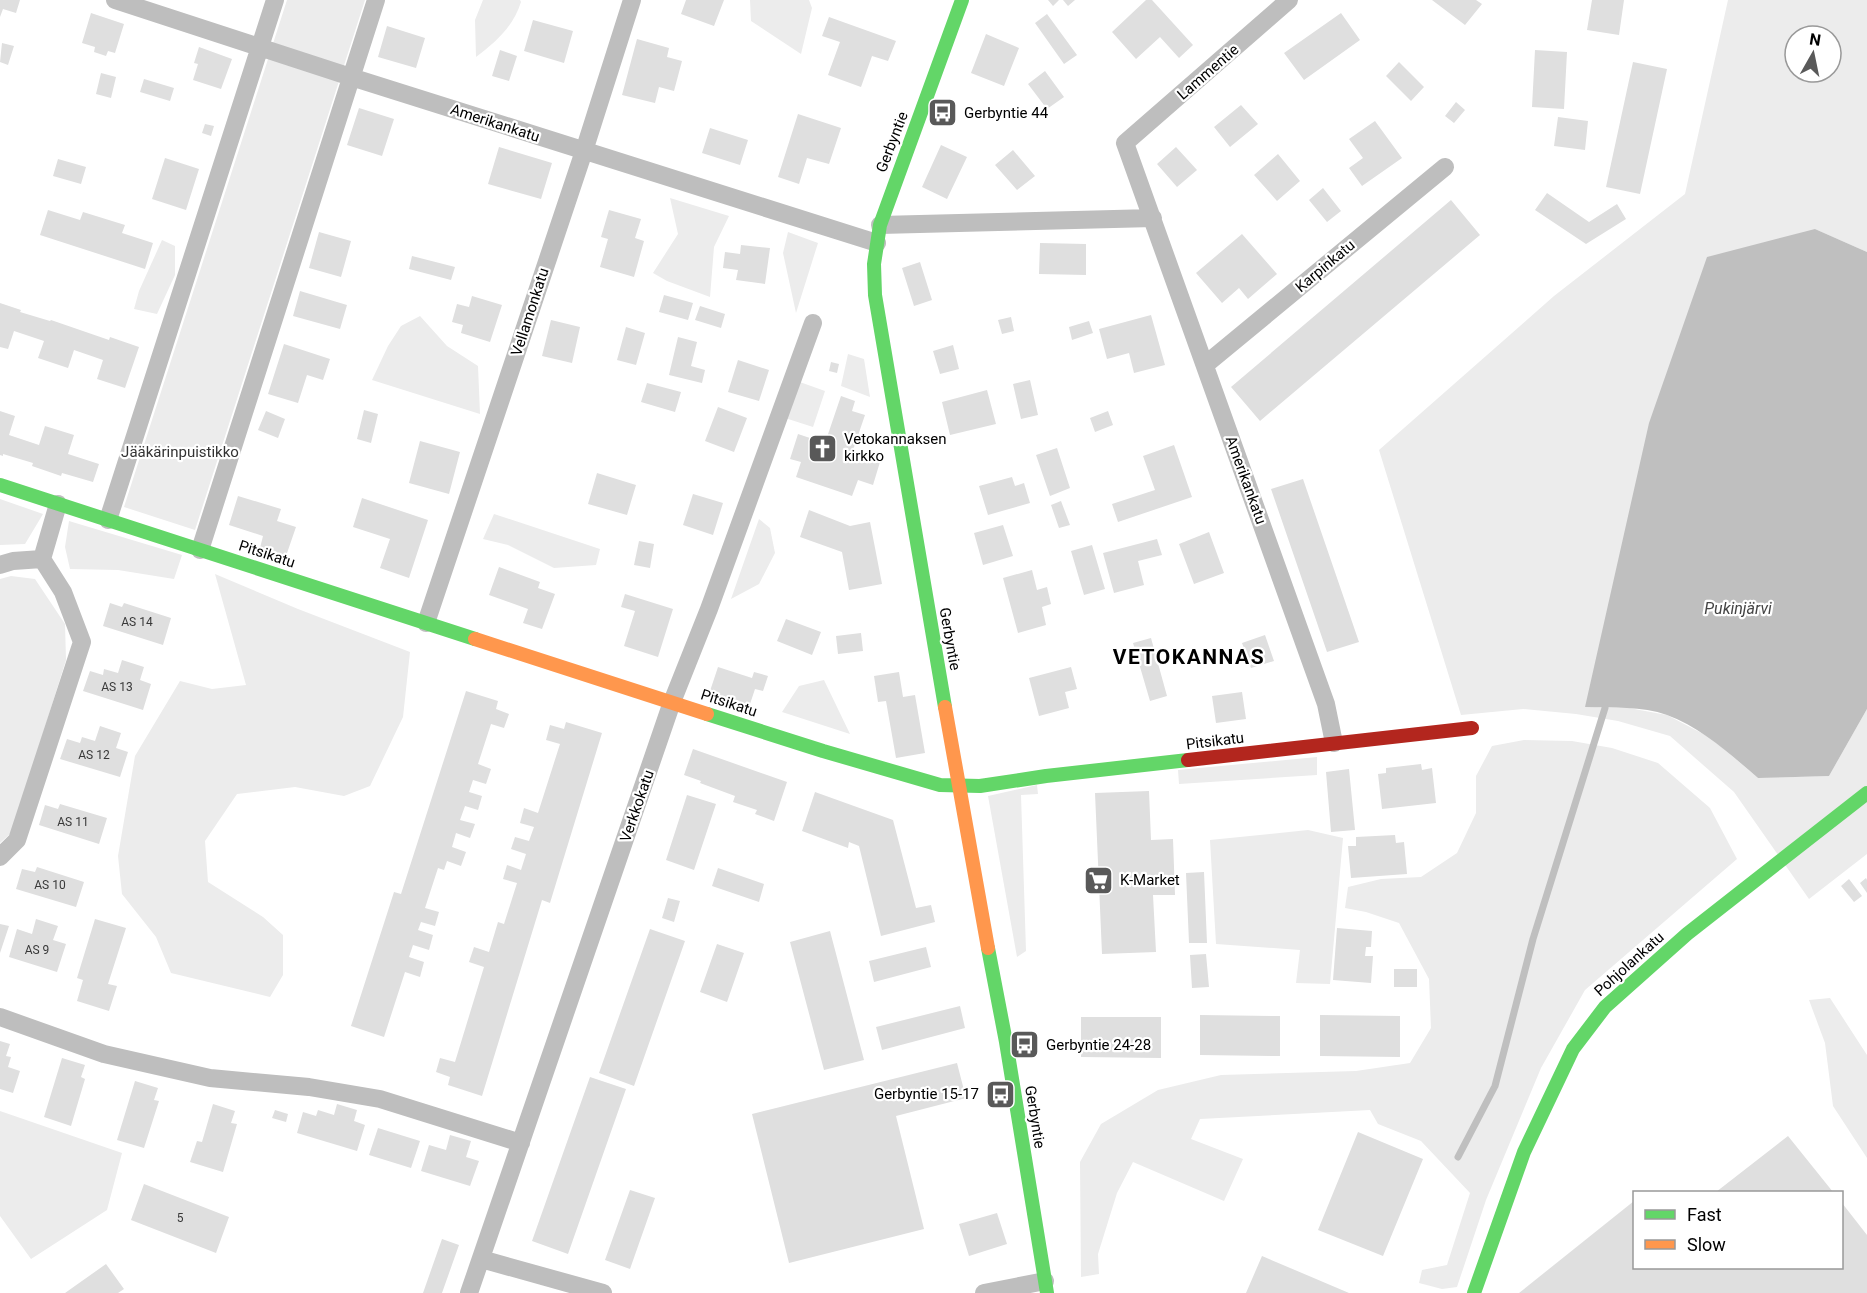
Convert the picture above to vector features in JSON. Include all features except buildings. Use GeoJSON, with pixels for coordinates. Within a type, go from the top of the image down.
{"type":"FeatureCollection","features":[{"type":"Feature","properties":{"kind":"main road","name":"Gerbyntie"},"geometry":{"type":"LineString","coordinates":[[962,0],[878,234],[874,264],[875,295],[958,786],[1006,1041],[1046,1287]]}},
{"type":"Feature","properties":{"kind":"main road","name":"Pitsikatu"},"geometry":{"type":"LineString","coordinates":[[0,485],[834,754],[940,785],[980,786],[1046,776],[1472,728]]}},
{"type":"Feature","properties":{"kind":"main road","name":"Pohjolankatu"},"geometry":{"type":"LineString","coordinates":[[1474,1293],[1524,1152],[1573,1049],[1605,1007],[1687,934],[1867,793]]}},
{"type":"Feature","properties":{"kind":"street","name":"Amerikankatu"},"geometry":{"type":"LineString","coordinates":[[115,0],[584,151],[878,234],[939,224],[1153,219]]}},
{"type":"Feature","properties":{"kind":"street"},"geometry":{"type":"LineString","coordinates":[[108,520],[275,0]]}},
{"type":"Feature","properties":{"kind":"street"},"geometry":{"type":"LineString","coordinates":[[200,550],[376,0]]}},
{"type":"Feature","properties":{"kind":"street","name":"Vellamonkatu"},"geometry":{"type":"LineString","coordinates":[[426,623],[584,151],[632,0]]}},
{"type":"Feature","properties":{"kind":"street","name":"Lammentie"},"geometry":{"type":"LineString","coordinates":[[1125,143],[1289,0]]}},
{"type":"Feature","properties":{"kind":"street","name":"Amerikankatu"},"geometry":{"type":"LineString","coordinates":[[1125,143],[1326,704],[1334,743]]}},
{"type":"Feature","properties":{"kind":"street","name":"Karpinkatu"},"geometry":{"type":"LineString","coordinates":[[1205,365],[1445,167]]}},
{"type":"Feature","properties":{"kind":"street","name":"Verkkokatu"},"geometry":{"type":"LineString","coordinates":[[469,1293],[672,702],[713,598],[813,323]]}},
{"type":"Feature","properties":{"kind":"street"},"geometry":{"type":"LineString","coordinates":[[0,858],[17,840],[82,642],[63,592],[42,559],[58,504]]}},
{"type":"Feature","properties":{"kind":"street"},"geometry":{"type":"LineString","coordinates":[[0,565],[13,561],[42,559]]}},
{"type":"Feature","properties":{"kind":"street"},"geometry":{"type":"LineString","coordinates":[[0,1017],[104,1054],[210,1078],[309,1087],[380,1099],[521,1143]]}},
{"type":"Feature","properties":{"kind":"street"},"geometry":{"type":"LineString","coordinates":[[481,1258],[603,1293]]}},
{"type":"Feature","properties":{"kind":"street"},"geometry":{"type":"LineString","coordinates":[[984,1293],[1046,1287]]}},
{"type":"Feature","properties":{"kind":"green space","name":"Jääkärinpuistikko"},"geometry":{"type":"Polygon","coordinates":[[[287,0],[365,0],[195,530],[124,507],[287,0]]]}},
{"type":"Feature","properties":{"kind":"green space"},"geometry":{"type":"Polygon","coordinates":[[[483,0],[520,0],[521,2],[518,11],[503,33],[476,57],[475,20],[483,0]]]}},
{"type":"Feature","properties":{"kind":"green space"},"geometry":{"type":"Polygon","coordinates":[[[750,0],[809,0],[812,8],[801,54],[751,21],[750,0]]]}},
{"type":"Feature","properties":{"kind":"green space"},"geometry":{"type":"Polygon","coordinates":[[[1728,0],[1867,0],[1867,252],[1815,229],[1585,707],[1629,708],[1667,715],[1711,738],[1758,778],[1829,776],[1867,709],[1867,854],[1809,899],[1734,792],[1670,736],[1618,721],[1576,714],[1523,709],[1461,715],[1379,450],[1554,296],[1685,194],[1728,0]]]}},
{"type":"Feature","properties":{"kind":"green space"},"geometry":{"type":"Polygon","coordinates":[[[670,198],[729,216],[714,247],[710,297],[667,281],[653,273],[678,234],[670,198]]]}},
{"type":"Feature","properties":{"kind":"green space"},"geometry":{"type":"Polygon","coordinates":[[[788,232],[818,243],[796,313],[783,253],[788,232]]]}},
{"type":"Feature","properties":{"kind":"green space"},"geometry":{"type":"Polygon","coordinates":[[[162,240],[175,246],[175,275],[157,314],[134,309],[139,291],[162,240]]]}},
{"type":"Feature","properties":{"kind":"green space"},"geometry":{"type":"Polygon","coordinates":[[[420,316],[447,346],[478,366],[480,414],[372,380],[388,346],[401,326],[420,316]]]}},
{"type":"Feature","properties":{"kind":"green space"},"geometry":{"type":"Polygon","coordinates":[[[848,354],[864,359],[870,397],[841,386],[848,354]]]}},
{"type":"Feature","properties":{"kind":"green space"},"geometry":{"type":"Polygon","coordinates":[[[797,381],[825,391],[813,427],[785,418],[797,381]]]}},
{"type":"Feature","properties":{"kind":"green space"},"geometry":{"type":"Polygon","coordinates":[[[0,499],[43,514],[25,544],[0,545],[0,499]]]}},
{"type":"Feature","properties":{"kind":"green space"},"geometry":{"type":"Polygon","coordinates":[[[494,514],[600,549],[596,565],[554,568],[508,545],[483,539],[494,514]]]}},
{"type":"Feature","properties":{"kind":"green space"},"geometry":{"type":"Polygon","coordinates":[[[759,519],[770,528],[775,553],[759,584],[731,599],[759,519]]]}},
{"type":"Feature","properties":{"kind":"green space"},"geometry":{"type":"Polygon","coordinates":[[[69,521],[182,555],[174,579],[118,570],[70,569],[65,547],[69,521]]]}},
{"type":"Feature","properties":{"kind":"green space"},"geometry":{"type":"Polygon","coordinates":[[[215,574],[410,652],[403,717],[370,786],[344,796],[295,787],[237,794],[205,841],[208,882],[263,917],[283,935],[283,975],[270,997],[171,973],[156,937],[122,894],[118,856],[135,756],[180,681],[212,689],[246,685],[215,574]]]}},
{"type":"Feature","properties":{"kind":"green space"},"geometry":{"type":"Polygon","coordinates":[[[11,576],[35,579],[65,624],[66,660],[12,832],[0,843],[0,579],[11,576]]]}},
{"type":"Feature","properties":{"kind":"green space"},"geometry":{"type":"Polygon","coordinates":[[[824,680],[850,734],[782,712],[799,686],[824,680]]]}},
{"type":"Feature","properties":{"kind":"green space"},"geometry":{"type":"Polygon","coordinates":[[[1524,740],[1572,741],[1612,748],[1658,763],[1710,808],[1737,859],[1585,990],[1541,1068],[1486,1200],[1457,1287],[1442,1289],[1419,1283],[1422,1270],[1447,1265],[1470,1193],[1421,1141],[1378,1124],[1370,1110],[1200,1119],[1191,1139],[1243,1159],[1224,1201],[1133,1162],[1117,1193],[1098,1254],[1099,1274],[1081,1277],[1080,1162],[1101,1124],[1158,1090],[1221,1075],[1356,1071],[1410,1063],[1431,1028],[1429,979],[1399,923],[1345,908],[1348,887],[1381,879],[1421,877],[1457,853],[1476,813],[1476,776],[1492,746],[1524,740]]]}},
{"type":"Feature","properties":{"kind":"green space"},"geometry":{"type":"Polygon","coordinates":[[[1317,757],[1317,775],[1179,784],[1178,770],[1317,757]]]}},
{"type":"Feature","properties":{"kind":"green space"},"geometry":{"type":"Polygon","coordinates":[[[1037,785],[1038,794],[1021,795],[1026,951],[1017,957],[988,796],[1037,785]]]}},
{"type":"Feature","properties":{"kind":"green space"},"geometry":{"type":"Polygon","coordinates":[[[1308,830],[1343,838],[1330,984],[1296,983],[1300,950],[1216,944],[1210,840],[1308,830]]]}},
{"type":"Feature","properties":{"kind":"green space"},"geometry":{"type":"Polygon","coordinates":[[[1830,998],[1867,1055],[1867,1158],[1833,1106],[1825,1043],[1809,1000],[1830,998]]]}},
{"type":"Feature","properties":{"kind":"green space"},"geometry":{"type":"Polygon","coordinates":[[[0,1111],[122,1153],[107,1210],[31,1259],[0,1216],[0,1111]]]}},
{"type":"Feature","properties":{"kind":"water","name":"Pukinjärvi"},"geometry":{"type":"Polygon","coordinates":[[[1815,229],[1867,252],[1867,709],[1829,776],[1758,778],[1727,751],[1680,720],[1657,712],[1637,709],[1585,707],[1649,423],[1707,257],[1815,229]]]}},
{"type":"Feature","properties":{"kind":"waterway"},"geometry":{"type":"LineString","coordinates":[[1458,1157],[1495,1086],[1533,939],[1605,708]]}},
{"type":"Feature","properties":{"kind":"traffic: fast"},"geometry":{"type":"LineString","coordinates":[[945,707],[875,295],[874,264],[880,225],[962,0]]}},
{"type":"Feature","properties":{"kind":"traffic: fast"},"geometry":{"type":"LineString","coordinates":[[0,485],[475,639]]}},
{"type":"Feature","properties":{"kind":"traffic: fast"},"geometry":{"type":"LineString","coordinates":[[707,714],[940,785],[980,786],[1188,760]]}},
{"type":"Feature","properties":{"kind":"traffic: fast"},"geometry":{"type":"LineString","coordinates":[[1474,1293],[1524,1152],[1573,1049],[1605,1007],[1687,934],[1867,793]]}},
{"type":"Feature","properties":{"kind":"traffic: fast"},"geometry":{"type":"LineString","coordinates":[[988,948],[1006,1042],[1047,1293]]}},
{"type":"Feature","properties":{"kind":"traffic: slow"},"geometry":{"type":"LineString","coordinates":[[475,639],[707,714]]}},
{"type":"Feature","properties":{"kind":"traffic: slow"},"geometry":{"type":"LineString","coordinates":[[945,707],[988,948]]}},
{"type":"Feature","properties":{"kind":"traffic: jam"},"geometry":{"type":"LineString","coordinates":[[1188,760],[1472,728]]}},
{"type":"Feature","properties":{"kind":"place","name":"Gerbyntie 44"},"geometry":{"type":"Point","coordinates":[943,113]}},
{"type":"Feature","properties":{"kind":"place","name":"Vetokannaksen kirkko"},"geometry":{"type":"Point","coordinates":[823,448]}},
{"type":"Feature","properties":{"kind":"place","name":"K-Market"},"geometry":{"type":"Point","coordinates":[1099,880]}},
{"type":"Feature","properties":{"kind":"place","name":"Gerbyntie 24-28"},"geometry":{"type":"Point","coordinates":[1025,1045]}},
{"type":"Feature","properties":{"kind":"place","name":"Gerbyntie 15-17"},"geometry":{"type":"Point","coordinates":[1000,1094]}},
{"type":"Feature","properties":{"kind":"district","name":"VETOKANNAS"},"geometry":{"type":"Point","coordinates":[1189,657]}}]}
